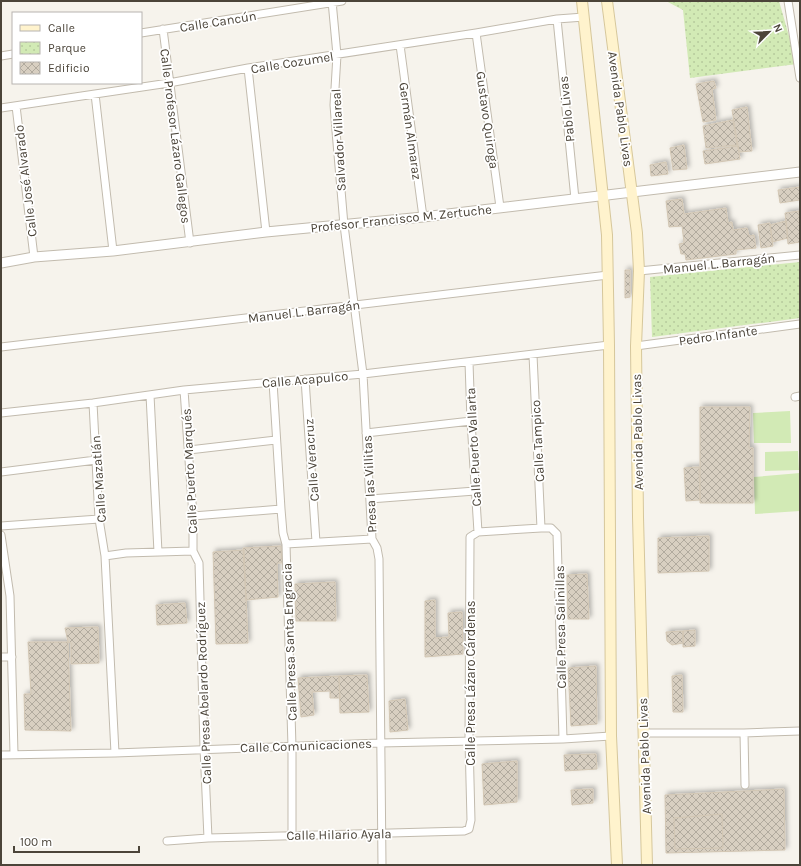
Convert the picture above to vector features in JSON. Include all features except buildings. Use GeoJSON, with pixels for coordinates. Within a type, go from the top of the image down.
{"type":"FeatureCollection","features":[{"type":"Feature","properties":{"kind":"main road","name":"Avenida Pablo Livas"},"geometry":{"type":"LineString","coordinates":[[582,1],[607,235],[611,736],[617,865]]}},
{"type":"Feature","properties":{"kind":"main road","name":"Avenida Pablo Livas"},"geometry":{"type":"LineString","coordinates":[[607,1],[637,233],[639,271],[636,346],[643,733],[647,865]]}},
{"type":"Feature","properties":{"kind":"street","name":"Calle Cancún"},"geometry":{"type":"LineString","coordinates":[[142,33],[342,1]]}},
{"type":"Feature","properties":{"kind":"street"},"geometry":{"type":"LineString","coordinates":[[788,1],[798,50],[800,78]]}},
{"type":"Feature","properties":{"kind":"street","name":"Salvador Villareal"},"geometry":{"type":"LineString","coordinates":[[332,2],[337,55],[334,105],[344,224]]}},
{"type":"Feature","properties":{"kind":"street","name":"Calle Cozumel"},"geometry":{"type":"LineString","coordinates":[[1,108],[169,83],[248,68],[400,46],[557,19],[584,17]]}},
{"type":"Feature","properties":{"kind":"street","name":"Pablo Livas"},"geometry":{"type":"LineString","coordinates":[[557,19],[574,199]]}},
{"type":"Feature","properties":{"kind":"street","name":"Calle Profesor Lázaro Gallegos"},"geometry":{"type":"LineString","coordinates":[[163,29],[190,243]]}},
{"type":"Feature","properties":{"kind":"street","name":"Gustavo Quiroga"},"geometry":{"type":"LineString","coordinates":[[476,33],[500,207]]}},
{"type":"Feature","properties":{"kind":"street","name":"Germán Almaraz"},"geometry":{"type":"LineString","coordinates":[[400,46],[423,217]]}},
{"type":"Feature","properties":{"kind":"street"},"geometry":{"type":"LineString","coordinates":[[1,56],[12,54]]}},
{"type":"Feature","properties":{"kind":"street"},"geometry":{"type":"LineString","coordinates":[[248,68],[266,232]]}},
{"type":"Feature","properties":{"kind":"street"},"geometry":{"type":"LineString","coordinates":[[96,94],[113,251]]}},
{"type":"Feature","properties":{"kind":"street","name":"Calle José Alvarado"},"geometry":{"type":"LineString","coordinates":[[16,106],[34,257]]}},
{"type":"Feature","properties":{"kind":"street","name":"Profesor Francisco M. Zertuche"},"geometry":{"type":"LineString","coordinates":[[1,263],[34,257],[190,243],[266,232],[423,217],[800,172]]}},
{"type":"Feature","properties":{"kind":"street","name":"Presa las Villitas"},"geometry":{"type":"LineString","coordinates":[[344,224],[363,374],[372,539],[377,548],[379,559],[382,865]]}},
{"type":"Feature","properties":{"kind":"street","name":"Manuel L. Barragán"},"geometry":{"type":"LineString","coordinates":[[639,271],[800,254]]}},
{"type":"Feature","properties":{"kind":"street","name":"Manuel L. Barragán"},"geometry":{"type":"LineString","coordinates":[[1,347],[608,275]]}},
{"type":"Feature","properties":{"kind":"street","name":"Pedro Infante"},"geometry":{"type":"LineString","coordinates":[[636,346],[800,324]]}},
{"type":"Feature","properties":{"kind":"street","name":"Calle Acapulco"},"geometry":{"type":"LineString","coordinates":[[1,412],[93,403],[184,390],[363,374],[609,345]]}},
{"type":"Feature","properties":{"kind":"street","name":"Calle Tampico"},"geometry":{"type":"LineString","coordinates":[[533,355],[541,528]]}},
{"type":"Feature","properties":{"kind":"street","name":"Calle Puerto Vallarta"},"geometry":{"type":"LineString","coordinates":[[469,362],[478,532]]}},
{"type":"Feature","properties":{"kind":"street","name":"Calle Veracruz"},"geometry":{"type":"LineString","coordinates":[[305,378],[316,542]]}},
{"type":"Feature","properties":{"kind":"street"},"geometry":{"type":"LineString","coordinates":[[273,382],[281,509],[283,533],[286,544],[372,539]]}},
{"type":"Feature","properties":{"kind":"street","name":"Calle Puerto Marqués"},"geometry":{"type":"LineString","coordinates":[[184,390],[193,516],[193,551]]}},
{"type":"Feature","properties":{"kind":"street"},"geometry":{"type":"LineString","coordinates":[[150,395],[158,552]]}},
{"type":"Feature","properties":{"kind":"street","name":"Calle Mazatlán"},"geometry":{"type":"LineString","coordinates":[[93,403],[99,519],[106,556],[116,752]]}},
{"type":"Feature","properties":{"kind":"street"},"geometry":{"type":"LineString","coordinates":[[366,433],[471,421]]}},
{"type":"Feature","properties":{"kind":"street"},"geometry":{"type":"LineString","coordinates":[[189,450],[276,440]]}},
{"type":"Feature","properties":{"kind":"street"},"geometry":{"type":"LineString","coordinates":[[1,472],[96,460]]}},
{"type":"Feature","properties":{"kind":"street"},"geometry":{"type":"LineString","coordinates":[[370,499],[476,490]]}},
{"type":"Feature","properties":{"kind":"street"},"geometry":{"type":"LineString","coordinates":[[193,516],[281,509]]}},
{"type":"Feature","properties":{"kind":"street"},"geometry":{"type":"LineString","coordinates":[[1,526],[99,519]]}},
{"type":"Feature","properties":{"kind":"street"},"geometry":{"type":"LineString","coordinates":[[478,532],[541,528]]}},
{"type":"Feature","properties":{"kind":"street","name":"Calle Presa Salinillas"},"geometry":{"type":"LineString","coordinates":[[541,528],[551,528],[557,534],[563,739]]}},
{"type":"Feature","properties":{"kind":"street","name":"Calle Presa Lázaro Cárdenas"},"geometry":{"type":"LineString","coordinates":[[469,829],[471,820],[469,741],[470,536],[478,532]]}},
{"type":"Feature","properties":{"kind":"street"},"geometry":{"type":"LineString","coordinates":[[1,535],[10,596],[14,754]]}},
{"type":"Feature","properties":{"kind":"street","name":"Calle Presa Santa Engracia"},"geometry":{"type":"LineString","coordinates":[[286,544],[292,746],[292,835]]}},
{"type":"Feature","properties":{"kind":"street"},"geometry":{"type":"LineString","coordinates":[[106,556],[126,553],[193,551]]}},
{"type":"Feature","properties":{"kind":"street","name":"Calle Presa Abelardo Rodríguez"},"geometry":{"type":"LineString","coordinates":[[193,551],[200,563],[204,748],[208,838]]}},
{"type":"Feature","properties":{"kind":"street"},"geometry":{"type":"LineString","coordinates":[[1,657],[12,656]]}},
{"type":"Feature","properties":{"kind":"street"},"geometry":{"type":"LineString","coordinates":[[643,733],[800,731]]}},
{"type":"Feature","properties":{"kind":"street"},"geometry":{"type":"LineString","coordinates":[[744,732],[745,785]]}},
{"type":"Feature","properties":{"kind":"street","name":"Calle Comunicaciones"},"geometry":{"type":"LineString","coordinates":[[1,755],[204,748],[563,739],[611,736]]}},
{"type":"Feature","properties":{"kind":"street","name":"Calle Hilario Ayala"},"geometry":{"type":"LineString","coordinates":[[167,841],[292,835],[464,831],[469,829]]}},
{"type":"Feature","properties":{"kind":"green space"},"geometry":{"type":"Polygon","coordinates":[[[666,1],[779,1],[797,64],[690,78],[683,10],[666,1]]]}},
{"type":"Feature","properties":{"kind":"green space"},"geometry":{"type":"Polygon","coordinates":[[[800,262],[800,318],[652,337],[650,277],[800,262]]]}},
{"type":"Feature","properties":{"kind":"green space"},"geometry":{"type":"Polygon","coordinates":[[[790,411],[791,443],[754,443],[753,413],[790,411]]]}},
{"type":"Feature","properties":{"kind":"green space"},"geometry":{"type":"Polygon","coordinates":[[[798,451],[799,470],[765,471],[765,452],[798,451]]]}},
{"type":"Feature","properties":{"kind":"green space"},"geometry":{"type":"Polygon","coordinates":[[[800,473],[800,511],[755,514],[754,477],[800,473]]]}}]}
